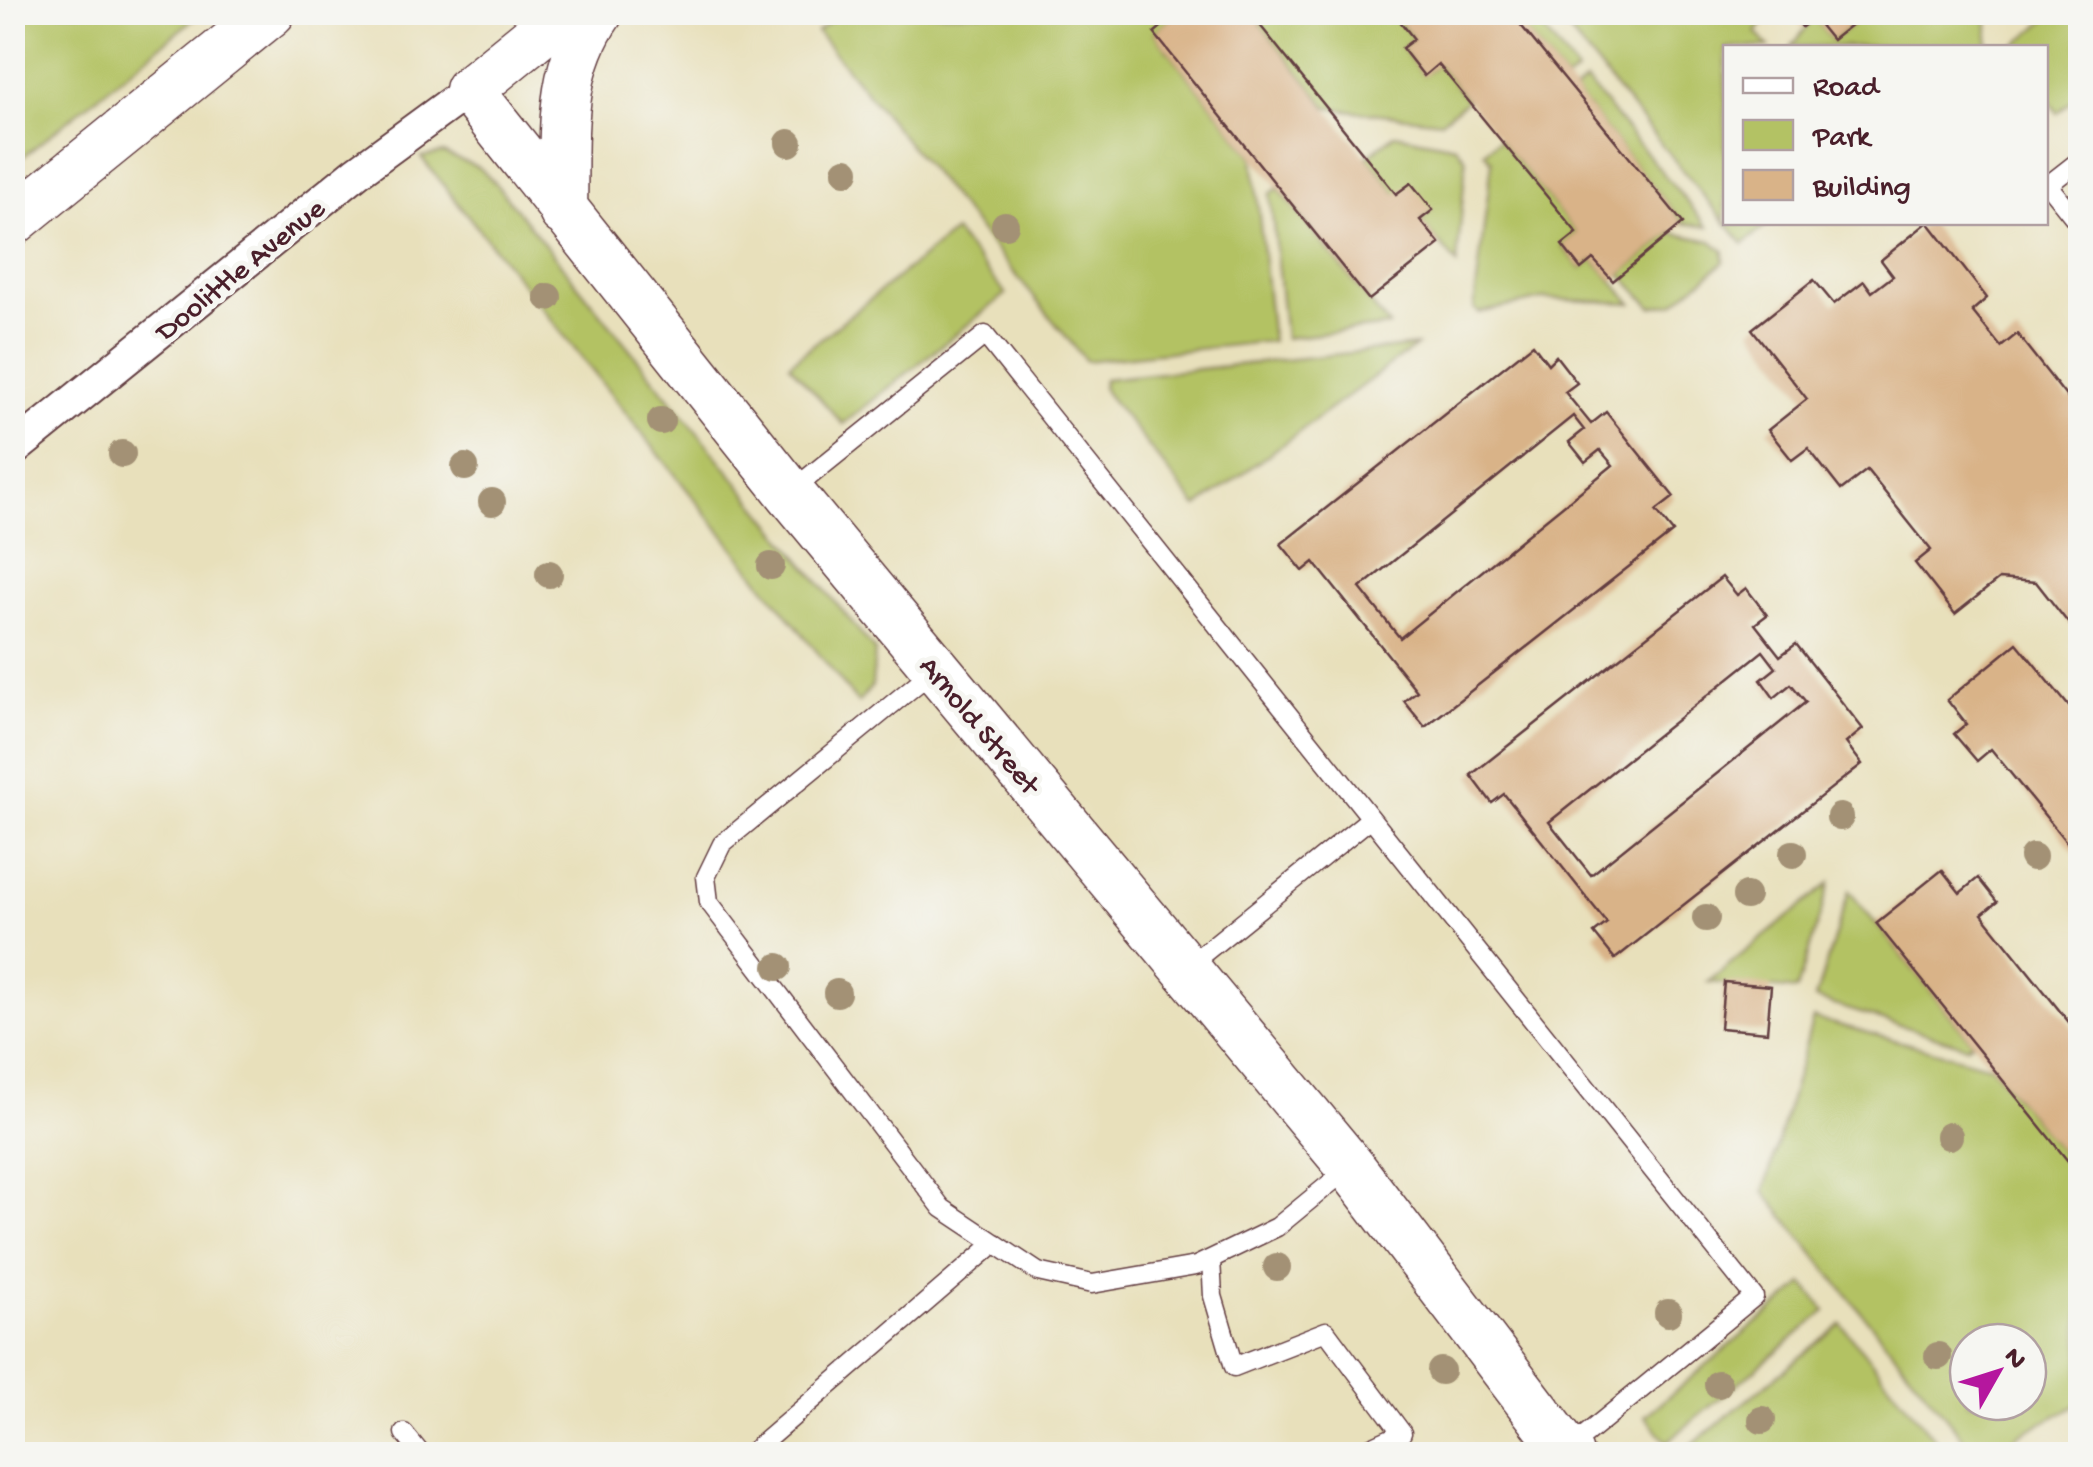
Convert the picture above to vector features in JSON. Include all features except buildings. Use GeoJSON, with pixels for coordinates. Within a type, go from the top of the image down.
{"type":"FeatureCollection","features":[{"type":"Feature","properties":{"kind":"main road"},"geometry":{"type":"LineString","coordinates":[[12,222],[271,12]]}},
{"type":"Feature","properties":{"kind":"main road"},"geometry":{"type":"LineString","coordinates":[[469,90],[565,12]]}},
{"type":"Feature","properties":{"kind":"main road"},"geometry":{"type":"LineString","coordinates":[[563,211],[564,97],[576,52],[599,12]]}},
{"type":"Feature","properties":{"kind":"main road","name":"Arnold Street"},"geometry":{"type":"LineString","coordinates":[[469,90],[790,493],[1188,966],[1350,1166],[1566,1453]]}},
{"type":"Feature","properties":{"kind":"street","name":"Doolittle Avenue"},"geometry":{"type":"LineString","coordinates":[[12,450],[357,172],[469,90]]}},
{"type":"Feature","properties":{"kind":"lane"},"geometry":{"type":"LineString","coordinates":[[2080,160],[2048,185],[2080,225]]}},
{"type":"Feature","properties":{"kind":"lane"},"geometry":{"type":"LineString","coordinates":[[790,493],[985,334],[1754,1297],[1566,1453]]}},
{"type":"Feature","properties":{"kind":"lane"},"geometry":{"type":"LineString","coordinates":[[935,669],[722,844],[706,877],[709,902],[942,1208],[1038,1272],[1092,1284],[1158,1276],[1211,1259],[1277,1227],[1350,1166]]}},
{"type":"Feature","properties":{"kind":"lane"},"geometry":{"type":"LineString","coordinates":[[1188,966],[1371,818]]}},
{"type":"Feature","properties":{"kind":"lane"},"geometry":{"type":"LineString","coordinates":[[750,1454],[995,1243]]}},
{"type":"Feature","properties":{"kind":"lane"},"geometry":{"type":"LineString","coordinates":[[1211,1259],[1213,1296],[1234,1367],[1326,1331],[1402,1433],[1356,1454]]}},
{"type":"Feature","properties":{"kind":"lane"},"geometry":{"type":"LineString","coordinates":[[404,1433],[421,1454]]}},
{"type":"Feature","properties":{"kind":"green space"},"geometry":{"type":"Polygon","coordinates":[[[13,12],[201,12],[201,13],[13,165],[13,12]]]}},
{"type":"Feature","properties":{"kind":"green space"},"geometry":{"type":"Polygon","coordinates":[[[841,13],[1179,13],[1154,33],[1253,156],[1272,341],[1086,361],[817,32],[841,13]]]}},
{"type":"Feature","properties":{"kind":"green space"},"geometry":{"type":"Polygon","coordinates":[[[1274,13],[1398,13],[1395,16],[1414,39],[1402,49],[1424,75],[1438,64],[1467,100],[1441,121],[1328,108],[1259,24],[1274,13]]]}},
{"type":"Feature","properties":{"kind":"green space"},"geometry":{"type":"Polygon","coordinates":[[[1510,13],[1530,13],[1577,72],[1566,81],[1510,13]]]}},
{"type":"Feature","properties":{"kind":"green space"},"geometry":{"type":"Polygon","coordinates":[[[1554,13],[1772,13],[1756,32],[1767,45],[1723,45],[1723,220],[1554,13]]]}},
{"type":"Feature","properties":{"kind":"green space"},"geometry":{"type":"Polygon","coordinates":[[[1867,13],[1988,13],[1986,45],[1793,45],[1814,18],[1832,40],[1867,13]]]}},
{"type":"Feature","properties":{"kind":"green space"},"geometry":{"type":"Polygon","coordinates":[[[2055,13],[2080,13],[2080,95],[2057,113],[2048,99],[2048,45],[2015,45],[2055,13]]]}},
{"type":"Feature","properties":{"kind":"green space"},"geometry":{"type":"Polygon","coordinates":[[[1586,81],[1708,227],[1683,223],[1574,91],[1586,81]]]}},
{"type":"Feature","properties":{"kind":"green space"},"geometry":{"type":"Polygon","coordinates":[[[1395,134],[1456,146],[1466,159],[1457,264],[1420,220],[1432,210],[1396,194],[1367,157],[1395,134]]]}},
{"type":"Feature","properties":{"kind":"green space"},"geometry":{"type":"Polygon","coordinates":[[[1500,139],[1577,233],[1562,246],[1581,269],[1593,259],[1632,303],[1543,299],[1479,313],[1474,308],[1492,161],[1484,152],[1500,139]]]}},
{"type":"Feature","properties":{"kind":"green space"},"geometry":{"type":"Polygon","coordinates":[[[443,153],[480,168],[495,183],[875,651],[872,686],[858,703],[421,157],[443,153]]]}},
{"type":"Feature","properties":{"kind":"green space"},"geometry":{"type":"Polygon","coordinates":[[[1278,188],[1389,326],[1285,338],[1270,194],[1278,188]]]}},
{"type":"Feature","properties":{"kind":"green space"},"geometry":{"type":"Polygon","coordinates":[[[1728,225],[1767,225],[1744,244],[1728,225]]]}},
{"type":"Feature","properties":{"kind":"green space"},"geometry":{"type":"Polygon","coordinates":[[[954,232],[1006,294],[843,424],[789,364],[954,232]]]}},
{"type":"Feature","properties":{"kind":"green space"},"geometry":{"type":"Polygon","coordinates":[[[1671,233],[1712,241],[1724,251],[1724,262],[1674,303],[1652,307],[1621,274],[1671,233]]]}},
{"type":"Feature","properties":{"kind":"green space"},"geometry":{"type":"Polygon","coordinates":[[[1416,346],[1197,507],[1102,388],[1104,379],[1416,346]]]}},
{"type":"Feature","properties":{"kind":"green space"},"geometry":{"type":"Polygon","coordinates":[[[1830,883],[1797,990],[1708,982],[1830,883]]]}},
{"type":"Feature","properties":{"kind":"green space"},"geometry":{"type":"Polygon","coordinates":[[[1849,891],[1972,1042],[1966,1046],[1815,999],[1849,891]]]}},
{"type":"Feature","properties":{"kind":"green space"},"geometry":{"type":"Polygon","coordinates":[[[1813,1018],[1991,1066],[2080,1176],[2080,1403],[2048,1420],[2048,1322],[1948,1322],[1948,1419],[1764,1192],[1813,1018]]]}},
{"type":"Feature","properties":{"kind":"green space"},"geometry":{"type":"Polygon","coordinates":[[[1804,1284],[1826,1311],[1667,1442],[1645,1416],[1804,1284]]]}},
{"type":"Feature","properties":{"kind":"green space"},"geometry":{"type":"Polygon","coordinates":[[[1841,1324],[1947,1454],[1680,1454],[1841,1324]]]}},
{"type":"Feature","properties":{"kind":"green space"},"geometry":{"type":"Polygon","coordinates":[[[1950,1422],[2044,1422],[1994,1454],[1976,1454],[1950,1422]]]}}]}
